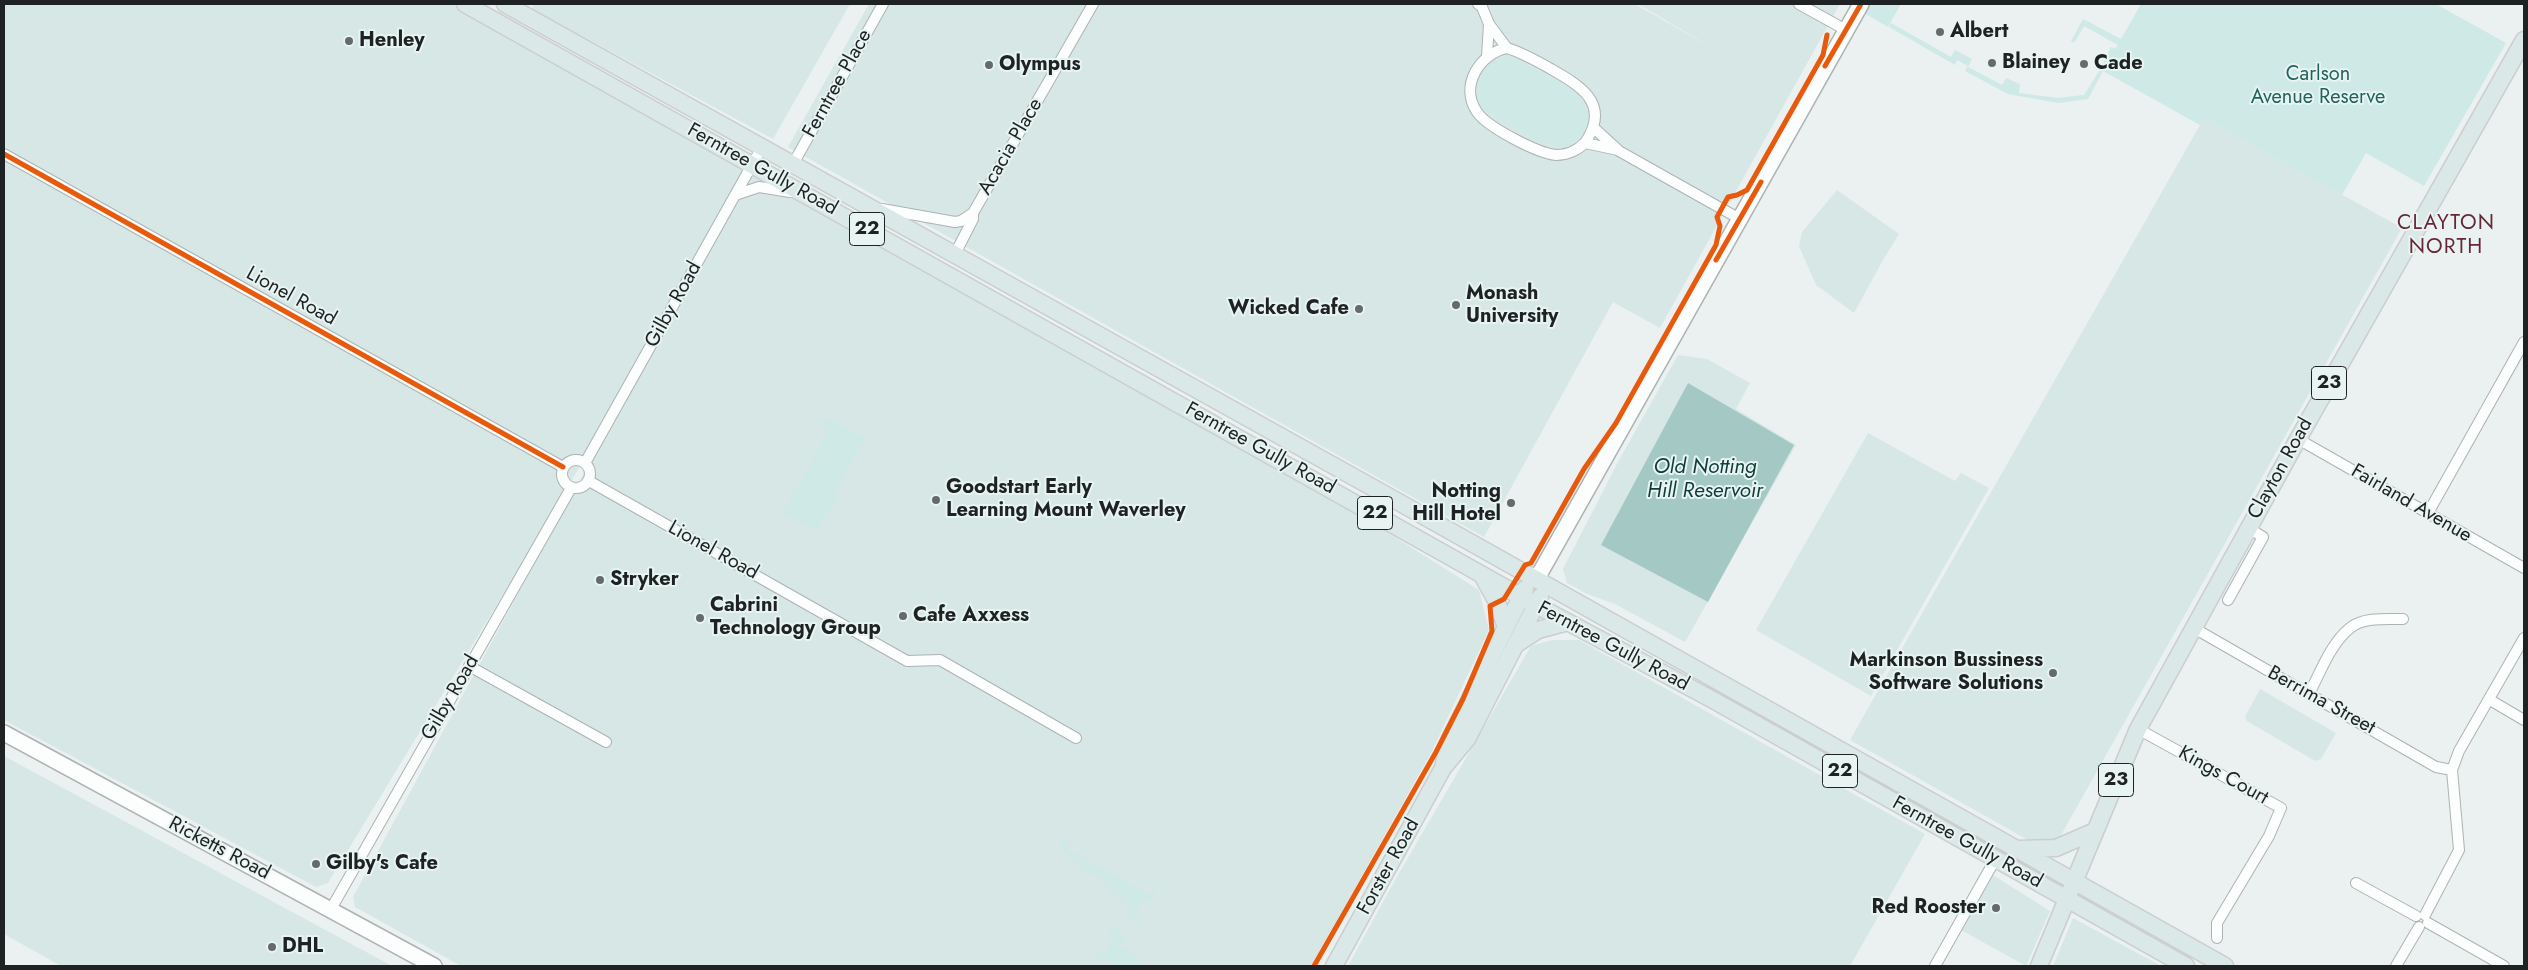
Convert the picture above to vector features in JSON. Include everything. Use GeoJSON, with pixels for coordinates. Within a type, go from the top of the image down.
{"type":"FeatureCollection","features":[{"type":"Feature","properties":{"kind":"main road","name":"Ferntree Gully Road"},"geometry":{"type":"LineString","coordinates":[[465,4],[1214,423],[1536,606],[1684,685],[2186,966]]}},
{"type":"Feature","properties":{"kind":"main road","name":"Ferntree Gully Road"},"geometry":{"type":"LineString","coordinates":[[504,4],[522,8],[762,147],[1539,579],[1692,669],[2225,966]]}},
{"type":"Feature","properties":{"kind":"main road","name":"Clayton Road"},"geometry":{"type":"LineString","coordinates":[[2075,882],[2138,729],[2192,627],[2524,40]]}},
{"type":"Feature","properties":{"kind":"main road"},"geometry":{"type":"LineString","coordinates":[[1214,423],[1223,404]]}},
{"type":"Feature","properties":{"kind":"main road"},"geometry":{"type":"LineString","coordinates":[[1480,573],[1498,602],[1506,627]]}},
{"type":"Feature","properties":{"kind":"main road","name":"Forster Road"},"geometry":{"type":"LineString","coordinates":[[1443,768],[1450,738],[1520,596],[1539,579]]}},
{"type":"Feature","properties":{"kind":"main road","name":"Forster Road"},"geometry":{"type":"LineString","coordinates":[[1334,966],[1443,768],[1467,738],[1518,643],[1536,606],[1539,579]]}},
{"type":"Feature","properties":{"kind":"main road"},"geometry":{"type":"LineString","coordinates":[[1518,643],[1538,630],[1568,622]]}},
{"type":"Feature","properties":{"kind":"main road"},"geometry":{"type":"LineString","coordinates":[[1684,685],[1692,669]]}},
{"type":"Feature","properties":{"kind":"main road"},"geometry":{"type":"LineString","coordinates":[[1913,812],[1922,796]]}},
{"type":"Feature","properties":{"kind":"main road"},"geometry":{"type":"LineString","coordinates":[[2018,849],[2056,848],[2095,831]]}},
{"type":"Feature","properties":{"kind":"main road","name":"23"},"geometry":{"type":"LineString","coordinates":[[2039,966],[2075,882]]}},
{"type":"Feature","properties":{"kind":"street","name":"Ferntree Place"},"geometry":{"type":"LineString","coordinates":[[793,164],[884,4]]}},
{"type":"Feature","properties":{"kind":"street","name":"Acacia Place"},"geometry":{"type":"LineString","coordinates":[[866,205],[955,222],[961,221],[973,213],[1093,4]]}},
{"type":"Feature","properties":{"kind":"street"},"geometry":{"type":"LineString","coordinates":[[1478,4],[1482,7],[1489,24],[1507,48]]}},
{"type":"Feature","properties":{"kind":"street"},"geometry":{"type":"LineString","coordinates":[[1799,4],[1846,30]]}},
{"type":"Feature","properties":{"kind":"street"},"geometry":{"type":"LineString","coordinates":[[1539,579],[1861,4]]}},
{"type":"Feature","properties":{"kind":"street"},"geometry":{"type":"LineString","coordinates":[[510,29],[522,8]]}},
{"type":"Feature","properties":{"kind":"street"},"geometry":{"type":"LineString","coordinates":[[1488,56],[1489,24]]}},
{"type":"Feature","properties":{"kind":"street"},"geometry":{"type":"LineString","coordinates":[[1507,48],[1526,55],[1578,84],[1594,107],[1594,128],[1585,143],[1564,155],[1549,154],[1538,151],[1486,121],[1476,111],[1470,88],[1479,64],[1488,56],[1496,50],[1507,48]]}},
{"type":"Feature","properties":{"kind":"street"},"geometry":{"type":"LineString","coordinates":[[1594,128],[1619,151],[1740,219]]}},
{"type":"Feature","properties":{"kind":"street"},"geometry":{"type":"LineString","coordinates":[[1585,143],[1619,151]]}},
{"type":"Feature","properties":{"kind":"street","name":"Gilby Road"},"geometry":{"type":"LineString","coordinates":[[586,463],[762,147]]}},
{"type":"Feature","properties":{"kind":"street","name":"Lionel Road"},"geometry":{"type":"LineString","coordinates":[[4,154],[563,467]]}},
{"type":"Feature","properties":{"kind":"street"},"geometry":{"type":"LineString","coordinates":[[735,195],[760,187],[783,190],[822,203]]}},
{"type":"Feature","properties":{"kind":"street","name":"Acacia Place"},"geometry":{"type":"LineString","coordinates":[[954,254],[973,219],[973,213]]}},
{"type":"Feature","properties":{"kind":"street"},"geometry":{"type":"LineString","coordinates":[[2428,513],[2524,342]]}},
{"type":"Feature","properties":{"kind":"street","name":"Fairland Avenue"},"geometry":{"type":"LineString","coordinates":[[2298,439],[2524,568]]}},
{"type":"Feature","properties":{"kind":"street"},"geometry":{"type":"LineString","coordinates":[[576,459],[586,463],[590,472],[589,481],[581,487],[571,488],[564,482],[563,467],[571,460],[576,459]]}},
{"type":"Feature","properties":{"kind":"street","name":"Lionel Road"},"geometry":{"type":"LineString","coordinates":[[589,481],[907,661],[940,660],[1076,738]]}},
{"type":"Feature","properties":{"kind":"street","name":"Gilby Road"},"geometry":{"type":"LineString","coordinates":[[331,909],[571,488]]}},
{"type":"Feature","properties":{"kind":"street"},"geometry":{"type":"LineString","coordinates":[[2228,600],[2263,537],[2248,528]]}},
{"type":"Feature","properties":{"kind":"street"},"geometry":{"type":"LineString","coordinates":[[2309,694],[2333,649],[2350,627],[2373,620],[2403,619]]}},
{"type":"Feature","properties":{"kind":"street","name":"Berrima Street"},"geometry":{"type":"LineString","coordinates":[[2192,627],[2436,767],[2452,770]]}},
{"type":"Feature","properties":{"kind":"street"},"geometry":{"type":"LineString","coordinates":[[2396,966],[2459,850],[2452,770],[2460,751],[2524,638]]}},
{"type":"Feature","properties":{"kind":"street"},"geometry":{"type":"LineString","coordinates":[[469,666],[606,742]]}},
{"type":"Feature","properties":{"kind":"street"},"geometry":{"type":"LineString","coordinates":[[2490,700],[2524,720]]}},
{"type":"Feature","properties":{"kind":"street","name":"Kings Court"},"geometry":{"type":"LineString","coordinates":[[2138,729],[2281,808],[2269,836],[2218,924],[2217,938]]}},
{"type":"Feature","properties":{"kind":"street","name":"Ricketts Road"},"geometry":{"type":"LineString","coordinates":[[4,733],[434,966]]}},
{"type":"Feature","properties":{"kind":"street"},"geometry":{"type":"LineString","coordinates":[[1935,966],[1996,858]]}},
{"type":"Feature","properties":{"kind":"street"},"geometry":{"type":"LineString","coordinates":[[2356,883],[2504,966]]}},
{"type":"Feature","properties":{"kind":"shaded area"},"geometry":{"type":"Polygon","coordinates":[[[4,4],[453,4],[752,164],[1320,490],[1479,590],[1489,630],[1430,755],[1311,966],[461,966],[355,907],[353,897],[735,195],[561,499],[328,883],[316,887],[4,720],[4,4]]]}},
{"type":"Feature","properties":{"kind":"shaded area"},"geometry":{"type":"Polygon","coordinates":[[[534,4],[850,4],[773,139],[532,9],[534,4]]]}},
{"type":"Feature","properties":{"kind":"shaded area"},"geometry":{"type":"Polygon","coordinates":[[[869,4],[1635,4],[1716,50],[1638,4],[1840,4],[1660,328],[1613,302],[1484,537],[788,147],[869,4]]]}},
{"type":"Feature","properties":{"kind":"shaded area"},"geometry":{"type":"Polygon","coordinates":[[[2204,118],[2402,228],[2051,853],[1850,740],[2204,118]]]}},
{"type":"Feature","properties":{"kind":"shaded area"},"geometry":{"type":"Polygon","coordinates":[[[1837,190],[1899,234],[1854,313],[1816,285],[1799,246],[1802,232],[1837,190]]]}},
{"type":"Feature","properties":{"kind":"shaded area","name":"Old Notting Hill Reservoir"},"geometry":{"type":"Polygon","coordinates":[[[1678,355],[1707,359],[1750,383],[1736,409],[1796,445],[1685,642],[1615,604],[1587,594],[1567,583],[1563,569],[1618,462],[1678,355]]]}},
{"type":"Feature","properties":{"kind":"shaded area"},"geometry":{"type":"Polygon","coordinates":[[[1868,433],[1955,481],[1961,473],[1989,488],[1871,696],[1756,630],[1868,433]]]}},
{"type":"Feature","properties":{"kind":"shaded area"},"geometry":{"type":"Polygon","coordinates":[[[1552,640],[1579,640],[1925,834],[1850,966],[1348,966],[1394,882],[1531,646],[1552,640]]]}},
{"type":"Feature","properties":{"kind":"shaded area"},"geometry":{"type":"Polygon","coordinates":[[[2260,689],[2336,733],[2321,759],[2315,761],[2247,721],[2245,717],[2260,689]]]}},
{"type":"Feature","properties":{"kind":"shaded area"},"geometry":{"type":"Polygon","coordinates":[[[4,756],[392,966],[61,966],[4,934],[4,756]]]}},
{"type":"Feature","properties":{"kind":"shaded area"},"geometry":{"type":"Polygon","coordinates":[[[1993,875],[2050,911],[2026,966],[1961,930],[1993,875]]]}},
{"type":"Feature","properties":{"kind":"shaded area"},"geometry":{"type":"Polygon","coordinates":[[[2073,918],[2161,966],[2053,966],[2073,918]]]}},
{"type":"Feature","properties":{"kind":"green space"},"geometry":{"type":"Polygon","coordinates":[[[1870,4],[1901,4],[1888,27],[1864,13],[1870,4]]]}},
{"type":"Feature","properties":{"kind":"green space","name":"Carlson Avenue Reserve"},"geometry":{"type":"Polygon","coordinates":[[[2141,4],[2436,4],[2506,43],[2424,186],[2366,153],[2342,195],[2204,118],[2200,125],[2103,71],[2088,99],[2058,103],[2008,94],[1965,71],[1968,66],[1957,60],[1955,65],[1889,27],[1891,23],[1951,57],[1955,50],[1972,59],[1968,67],[2002,85],[2006,78],[2020,84],[2019,93],[2058,98],[2084,95],[2101,68],[2111,47],[2115,49],[2118,45],[2084,26],[2074,43],[2071,41],[2083,19],[2121,39],[2141,4]]]}},
{"type":"Feature","properties":{"kind":"green space"},"geometry":{"type":"Polygon","coordinates":[[[1512,57],[1575,91],[1581,98],[1585,106],[1587,120],[1581,137],[1574,144],[1555,146],[1544,143],[1497,119],[1481,105],[1478,94],[1479,81],[1488,64],[1512,57]]]}},
{"type":"Feature","properties":{"kind":"green space"},"geometry":{"type":"Polygon","coordinates":[[[823,419],[833,421],[865,438],[835,492],[838,494],[817,531],[783,513],[829,431],[819,424],[823,419]]]}},
{"type":"Feature","properties":{"kind":"green space"},"geometry":{"type":"Polygon","coordinates":[[[1062,840],[1071,842],[1067,849],[1149,895],[1153,889],[1156,895],[1152,902],[1144,898],[1134,916],[1141,921],[1139,924],[1126,912],[1131,906],[1096,871],[1090,876],[1060,846],[1062,840]]]}},
{"type":"Feature","properties":{"kind":"green space"},"geometry":{"type":"Polygon","coordinates":[[[1111,928],[1116,929],[1126,938],[1120,944],[1144,966],[1119,966],[1104,958],[1100,964],[1096,962],[1095,956],[1097,952],[1103,956],[1114,936],[1108,932],[1111,928]]]}},
{"type":"Feature","properties":{"kind":"water","name":"Old Notting Hill Reservoir"},"geometry":{"type":"Polygon","coordinates":[[[1688,383],[1794,445],[1708,602],[1601,545],[1688,383]]]}},
{"type":"Feature","properties":{"kind":"cycle path"},"geometry":{"type":"LineString","coordinates":[[1825,66],[1861,4]]}},
{"type":"Feature","properties":{"kind":"cycle path"},"geometry":{"type":"LineString","coordinates":[[1314,966],[1436,752],[1463,699],[1492,631],[1490,606],[1504,599],[1525,565],[1531,563],[1584,469],[1616,423],[1716,245],[1720,226],[1717,217],[1728,197],[1747,190],[1823,55],[1827,35]]}},
{"type":"Feature","properties":{"kind":"cycle path"},"geometry":{"type":"LineString","coordinates":[[4,154],[563,467]]}},
{"type":"Feature","properties":{"kind":"cycle path"},"geometry":{"type":"LineString","coordinates":[[1716,260],[1761,182]]}},
{"type":"Feature","properties":{"kind":"place","name":"Albert"},"geometry":{"type":"Point","coordinates":[1940,32]}},
{"type":"Feature","properties":{"kind":"place","name":"Henley"},"geometry":{"type":"Point","coordinates":[349,41]}},
{"type":"Feature","properties":{"kind":"place","name":"Blainey"},"geometry":{"type":"Point","coordinates":[1992,63]}},
{"type":"Feature","properties":{"kind":"place","name":"Cade"},"geometry":{"type":"Point","coordinates":[2084,64]}},
{"type":"Feature","properties":{"kind":"place","name":"Olympus"},"geometry":{"type":"Point","coordinates":[989,65]}},
{"type":"Feature","properties":{"kind":"place","name":"Monash University"},"geometry":{"type":"Point","coordinates":[1456,305]}},
{"type":"Feature","properties":{"kind":"place","name":"Wicked Cafe"},"geometry":{"type":"Point","coordinates":[1359,309]}},
{"type":"Feature","properties":{"kind":"place","name":"Goodstart Early Learning Mount Waverley"},"geometry":{"type":"Point","coordinates":[936,500]}},
{"type":"Feature","properties":{"kind":"place","name":"Notting Hill Hotel"},"geometry":{"type":"Point","coordinates":[1511,503]}},
{"type":"Feature","properties":{"kind":"place","name":"Stryker"},"geometry":{"type":"Point","coordinates":[600,580]}},
{"type":"Feature","properties":{"kind":"place","name":"Cafe Axxess"},"geometry":{"type":"Point","coordinates":[903,616]}},
{"type":"Feature","properties":{"kind":"place","name":"Cabrini Technology Group"},"geometry":{"type":"Point","coordinates":[700,618]}},
{"type":"Feature","properties":{"kind":"place","name":"Markinson Bussiness Software Solutions"},"geometry":{"type":"Point","coordinates":[2053,673]}},
{"type":"Feature","properties":{"kind":"place","name":"Gilby's Cafe"},"geometry":{"type":"Point","coordinates":[316,864]}},
{"type":"Feature","properties":{"kind":"place","name":"Red Rooster"},"geometry":{"type":"Point","coordinates":[1996,908]}},
{"type":"Feature","properties":{"kind":"place","name":"DHL"},"geometry":{"type":"Point","coordinates":[272,947]}},
{"type":"Feature","properties":{"kind":"district","name":"CLAYTON NORTH"},"geometry":{"type":"Point","coordinates":[2446,236]}}]}
